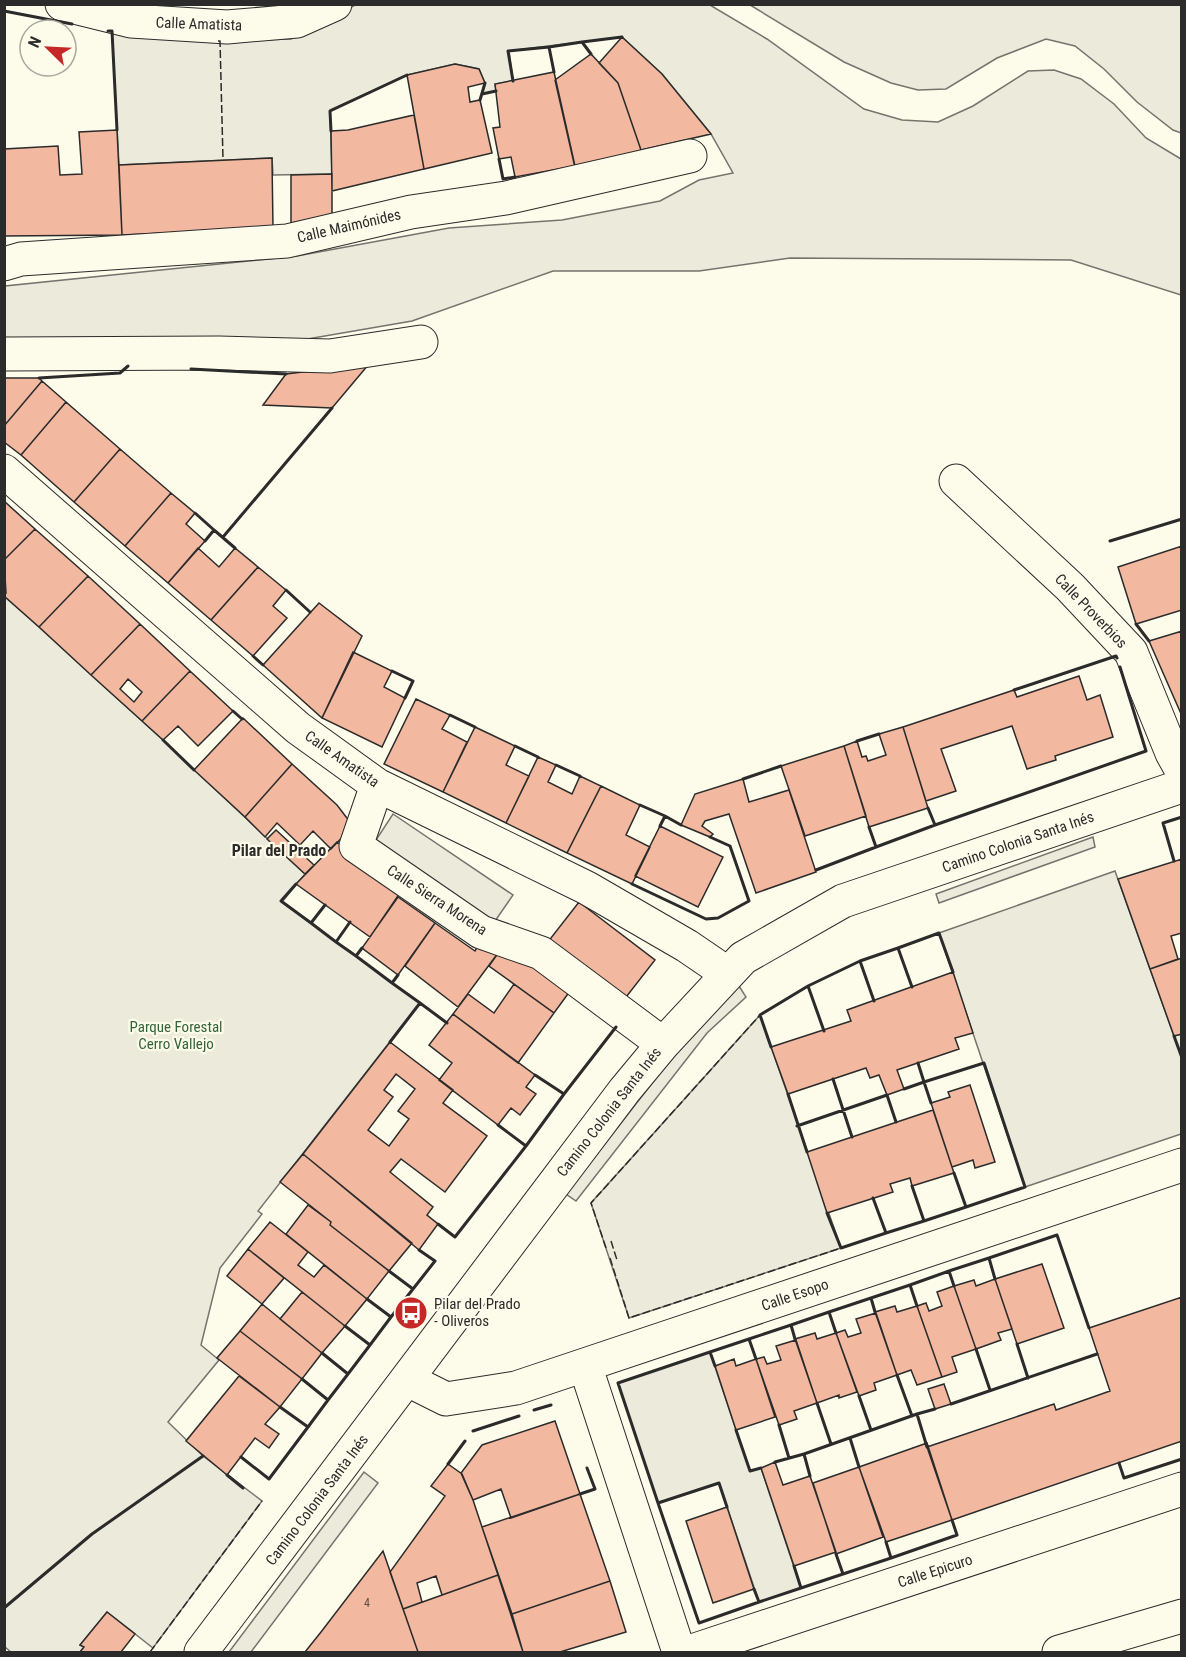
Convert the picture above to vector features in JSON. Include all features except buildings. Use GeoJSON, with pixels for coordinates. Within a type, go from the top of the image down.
{"type":"FeatureCollection","features":[{"type":"Feature","properties":{"kind":"street","name":"Calle Amatista"},"geometry":{"type":"LineString","coordinates":[[62,4],[131,21],[227,27],[297,21],[335,4]]}},
{"type":"Feature","properties":{"kind":"street","name":"Calle Maimónides"},"geometry":{"type":"LineString","coordinates":[[4,264],[21,260],[287,241],[411,212],[506,198],[690,156]]}},
{"type":"Feature","properties":{"kind":"street"},"geometry":{"type":"LineString","coordinates":[[4,354],[219,353],[330,356],[421,342]]}},
{"type":"Feature","properties":{"kind":"street","name":"Calle Amatista"},"geometry":{"type":"LineString","coordinates":[[4,471],[298,728],[377,785],[588,888],[687,946],[728,974]]}},
{"type":"Feature","properties":{"kind":"street","name":"Calle Proverbios"},"geometry":{"type":"LineString","coordinates":[[956,481],[1070,587],[1131,652],[1172,753],[1182,771]]}},
{"type":"Feature","properties":{"kind":"street","name":"Calle Sierra Morena"},"geometry":{"type":"LineString","coordinates":[[377,785],[356,846],[481,932],[541,952],[663,1044]]}},
{"type":"Feature","properties":{"kind":"street","name":"Camino Colonia Santa Inés"},"geometry":{"type":"LineString","coordinates":[[201,1653],[624,1091],[663,1044],[743,958],[843,901],[1182,786]]}},
{"type":"Feature","properties":{"kind":"street","name":"Calle Esopo"},"geometry":{"type":"LineString","coordinates":[[408,1380],[446,1399],[516,1388],[1182,1165]]}},
{"type":"Feature","properties":{"kind":"street"},"geometry":{"type":"LineString","coordinates":[[585,1365],[679,1653]]}},
{"type":"Feature","properties":{"kind":"street","name":"Calle Epicuro"},"geometry":{"type":"LineString","coordinates":[[688,1653],[1182,1489]]}},
{"type":"Feature","properties":{"kind":"street"},"geometry":{"type":"LineString","coordinates":[[1059,1653],[1182,1616]]}},
{"type":"Feature","properties":{"kind":"green space"},"geometry":{"type":"Polygon","coordinates":[[[357,4],[710,5],[767,39],[864,109],[902,120],[938,122],[973,106],[1028,71],[1054,70],[1081,79],[1114,104],[1146,138],[1181,159],[1181,295],[1071,260],[790,258],[699,271],[553,271],[412,321],[290,342],[5,341],[5,286],[297,256],[449,228],[562,220],[660,201],[699,180],[733,173],[711,134],[662,74],[622,37],[509,51],[513,81],[495,84],[496,91],[482,94],[485,83],[479,69],[455,64],[407,75],[330,110],[332,174],[273,175],[272,158],[119,165],[112,31],[219,41],[291,39],[357,4]]]}},
{"type":"Feature","properties":{"kind":"green space"},"geometry":{"type":"Polygon","coordinates":[[[750,5],[1181,5],[1181,133],[1173,130],[1137,102],[1104,69],[1075,46],[1046,39],[997,58],[946,89],[918,90],[891,83],[844,62],[750,5]]]}},
{"type":"Feature","properties":{"kind":"green space","name":"Parque Forestal Cerro Vallejo"},"geometry":{"type":"Polygon","coordinates":[[[5,596],[305,874],[282,902],[420,1003],[258,1211],[262,1214],[220,1268],[201,1345],[219,1360],[168,1422],[203,1456],[262,1501],[153,1648],[107,1612],[80,1645],[84,1647],[80,1652],[11,1652],[5,1647],[5,596]]]}},
{"type":"Feature","properties":{"kind":"green space"},"geometry":{"type":"Polygon","coordinates":[[[1115,871],[1174,1036],[1181,1034],[1181,1134],[1025,1187],[939,933],[1115,871]]]}},
{"type":"Feature","properties":{"kind":"green space"},"geometry":{"type":"Polygon","coordinates":[[[760,1015],[841,1248],[629,1318],[591,1203],[760,1015]]]}},
{"type":"Feature","properties":{"kind":"green space"},"geometry":{"type":"Polygon","coordinates":[[[710,1352],[750,1471],[761,1468],[801,1588],[759,1602],[719,1483],[658,1503],[618,1383],[710,1352]]]}},
{"type":"Feature","properties":{"kind":"shaded area"},"geometry":{"type":"Polygon","coordinates":[[[393,814],[513,895],[493,924],[374,843],[393,814]]]}},
{"type":"Feature","properties":{"kind":"shaded area"},"geometry":{"type":"Polygon","coordinates":[[[1093,837],[1095,847],[939,903],[936,894],[1093,837]]]}},
{"type":"Feature","properties":{"kind":"shaded area"},"geometry":{"type":"Polygon","coordinates":[[[739,986],[746,997],[707,1033],[576,1201],[566,1194],[698,1024],[739,986]]]}},
{"type":"Feature","properties":{"kind":"shaded area"},"geometry":{"type":"Polygon","coordinates":[[[364,1472],[378,1483],[251,1652],[229,1652],[364,1472]]]}},
{"type":"Feature","properties":{"kind":"fence"},"geometry":{"type":"LineString","coordinates":[[218,41],[220,41],[223,159]]}},
{"type":"Feature","properties":{"kind":"fence"},"geometry":{"type":"LineString","coordinates":[[606,1248],[591,1203],[760,1015]]}},
{"type":"Feature","properties":{"kind":"fence"},"geometry":{"type":"LineString","coordinates":[[611,1241],[617,1260]]}},
{"type":"Feature","properties":{"kind":"fence"},"geometry":{"type":"LineString","coordinates":[[610,1258],[629,1318],[841,1248]]}},
{"type":"Feature","properties":{"kind":"fence"},"geometry":{"type":"LineString","coordinates":[[150,1652],[262,1501]]}},
{"type":"Feature","properties":{"kind":"wall"},"geometry":{"type":"LineString","coordinates":[[4,11],[41,18]]}},
{"type":"Feature","properties":{"kind":"wall"},"geometry":{"type":"LineString","coordinates":[[108,31],[112,31],[117,130]]}},
{"type":"Feature","properties":{"kind":"wall"},"geometry":{"type":"LineString","coordinates":[[591,54],[582,42],[622,37]]}},
{"type":"Feature","properties":{"kind":"wall"},"geometry":{"type":"LineString","coordinates":[[549,47],[582,42]]}},
{"type":"Feature","properties":{"kind":"wall"},"geometry":{"type":"LineString","coordinates":[[513,81],[508,51],[549,47],[554,72]]}},
{"type":"Feature","properties":{"kind":"wall"},"geometry":{"type":"LineString","coordinates":[[331,131],[330,111],[407,75]]}},
{"type":"Feature","properties":{"kind":"wall"},"geometry":{"type":"LineString","coordinates":[[480,100],[485,83]]}},
{"type":"Feature","properties":{"kind":"wall"},"geometry":{"type":"LineString","coordinates":[[482,94],[496,91]]}},
{"type":"Feature","properties":{"kind":"wall"},"geometry":{"type":"LineString","coordinates":[[499,159],[503,179],[515,177]]}},
{"type":"Feature","properties":{"kind":"wall"},"geometry":{"type":"LineString","coordinates":[[39,378],[120,373],[128,366]]}},
{"type":"Feature","properties":{"kind":"wall"},"geometry":{"type":"LineString","coordinates":[[191,369],[286,374]]}},
{"type":"Feature","properties":{"kind":"wall"},"geometry":{"type":"LineString","coordinates":[[223,537],[332,408]]}},
{"type":"Feature","properties":{"kind":"wall"},"geometry":{"type":"LineString","coordinates":[[195,513],[214,530]]}},
{"type":"Feature","properties":{"kind":"wall"},"geometry":{"type":"LineString","coordinates":[[1110,541],[1182,519]]}},
{"type":"Feature","properties":{"kind":"wall"},"geometry":{"type":"LineString","coordinates":[[205,541],[214,530],[235,548]]}},
{"type":"Feature","properties":{"kind":"wall"},"geometry":{"type":"LineString","coordinates":[[286,590],[310,612]]}},
{"type":"Feature","properties":{"kind":"wall"},"geometry":{"type":"LineString","coordinates":[[1136,624],[1149,641]]}},
{"type":"Feature","properties":{"kind":"wall"},"geometry":{"type":"LineString","coordinates":[[253,656],[263,665]]}},
{"type":"Feature","properties":{"kind":"wall"},"geometry":{"type":"LineString","coordinates":[[1014,690],[1116,656],[1117,658]]}},
{"type":"Feature","properties":{"kind":"wall"},"geometry":{"type":"LineString","coordinates":[[935,825],[1146,751],[1120,667]]}},
{"type":"Feature","properties":{"kind":"wall"},"geometry":{"type":"LineString","coordinates":[[392,671],[413,681],[405,698]]}},
{"type":"Feature","properties":{"kind":"wall"},"geometry":{"type":"LineString","coordinates":[[233,711],[242,719]]}},
{"type":"Feature","properties":{"kind":"wall"},"geometry":{"type":"LineString","coordinates":[[450,715],[475,727]]}},
{"type":"Feature","properties":{"kind":"wall"},"geometry":{"type":"LineString","coordinates":[[857,741],[879,734]]}},
{"type":"Feature","properties":{"kind":"wall"},"geometry":{"type":"LineString","coordinates":[[163,740],[194,770]]}},
{"type":"Feature","properties":{"kind":"wall"},"geometry":{"type":"LineString","coordinates":[[515,746],[538,757]]}},
{"type":"Feature","properties":{"kind":"wall"},"geometry":{"type":"LineString","coordinates":[[556,765],[580,776]]}},
{"type":"Feature","properties":{"kind":"wall"},"geometry":{"type":"LineString","coordinates":[[743,779],[781,766]]}},
{"type":"Feature","properties":{"kind":"wall"},"geometry":{"type":"LineString","coordinates":[[640,805],[665,816]]}},
{"type":"Feature","properties":{"kind":"wall"},"geometry":{"type":"LineString","coordinates":[[876,847],[935,825],[928,808]]}},
{"type":"Feature","properties":{"kind":"wall"},"geometry":{"type":"LineString","coordinates":[[660,826],[665,816],[681,825]]}},
{"type":"Feature","properties":{"kind":"wall"},"geometry":{"type":"LineString","coordinates":[[1174,861],[1163,823],[1182,817]]}},
{"type":"Feature","properties":{"kind":"wall"},"geometry":{"type":"LineString","coordinates":[[816,870],[876,847],[869,827]]}},
{"type":"Feature","properties":{"kind":"wall"},"geometry":{"type":"LineString","coordinates":[[632,884],[706,919],[718,918],[749,901],[730,846],[710,837]]}},
{"type":"Feature","properties":{"kind":"wall"},"geometry":{"type":"LineString","coordinates":[[296,884],[281,901],[311,923]]}},
{"type":"Feature","properties":{"kind":"wall"},"geometry":{"type":"LineString","coordinates":[[325,905],[311,923],[336,942]]}},
{"type":"Feature","properties":{"kind":"wall"},"geometry":{"type":"LineString","coordinates":[[350,922],[336,942],[356,956]]}},
{"type":"Feature","properties":{"kind":"wall"},"geometry":{"type":"LineString","coordinates":[[898,948],[939,933],[953,972]]}},
{"type":"Feature","properties":{"kind":"wall"},"geometry":{"type":"LineString","coordinates":[[362,948],[356,956],[392,983]]}},
{"type":"Feature","properties":{"kind":"wall"},"geometry":{"type":"LineString","coordinates":[[874,1001],[860,961],[898,948],[912,987]]}},
{"type":"Feature","properties":{"kind":"wall"},"geometry":{"type":"LineString","coordinates":[[824,1031],[808,986],[860,961]]}},
{"type":"Feature","properties":{"kind":"wall"},"geometry":{"type":"LineString","coordinates":[[398,975],[392,983],[420,1003]]}},
{"type":"Feature","properties":{"kind":"wall"},"geometry":{"type":"LineString","coordinates":[[771,1047],[760,1015],[808,986]]}},
{"type":"Feature","properties":{"kind":"wall"},"geometry":{"type":"LineString","coordinates":[[390,1042],[420,1003],[447,1023]]}},
{"type":"Feature","properties":{"kind":"wall"},"geometry":{"type":"LineString","coordinates":[[535,1075],[564,1094],[616,1027]]}},
{"type":"Feature","properties":{"kind":"wall"},"geometry":{"type":"LineString","coordinates":[[1174,1036],[1182,1058]]}},
{"type":"Feature","properties":{"kind":"wall"},"geometry":{"type":"LineString","coordinates":[[904,1089],[924,1082],[918,1063]]}},
{"type":"Feature","properties":{"kind":"wall"},"geometry":{"type":"LineString","coordinates":[[931,1103],[924,1082],[984,1063],[1025,1187],[966,1207],[954,1173]]}},
{"type":"Feature","properties":{"kind":"wall"},"geometry":{"type":"LineString","coordinates":[[833,1079],[852,1137]]}},
{"type":"Feature","properties":{"kind":"wall"},"geometry":{"type":"LineString","coordinates":[[498,1125],[526,1146],[564,1094]]}},
{"type":"Feature","properties":{"kind":"wall"},"geometry":{"type":"LineString","coordinates":[[788,1094],[807,1152]]}},
{"type":"Feature","properties":{"kind":"wall"},"geometry":{"type":"LineString","coordinates":[[797,1126],[887,1095],[896,1122]]}},
{"type":"Feature","properties":{"kind":"wall"},"geometry":{"type":"LineString","coordinates":[[438,1224],[455,1237],[526,1146]]}},
{"type":"Feature","properties":{"kind":"wall"},"geometry":{"type":"LineString","coordinates":[[886,1233],[924,1221],[912,1186]]}},
{"type":"Feature","properties":{"kind":"wall"},"geometry":{"type":"LineString","coordinates":[[827,1213],[841,1248],[886,1233],[873,1198]]}},
{"type":"Feature","properties":{"kind":"wall"},"geometry":{"type":"LineString","coordinates":[[924,1221],[966,1207]]}},
{"type":"Feature","properties":{"kind":"wall"},"geometry":{"type":"LineString","coordinates":[[989,1258],[1057,1235],[1089,1328]]}},
{"type":"Feature","properties":{"kind":"wall"},"geometry":{"type":"LineString","coordinates":[[413,1289],[435,1261],[419,1250]]}},
{"type":"Feature","properties":{"kind":"wall"},"geometry":{"type":"LineString","coordinates":[[949,1271],[989,1258],[995,1279]]}},
{"type":"Feature","properties":{"kind":"wall"},"geometry":{"type":"LineString","coordinates":[[389,1271],[413,1289],[391,1317]]}},
{"type":"Feature","properties":{"kind":"wall"},"geometry":{"type":"LineString","coordinates":[[910,1285],[949,1271],[954,1286]]}},
{"type":"Feature","properties":{"kind":"wall"},"geometry":{"type":"LineString","coordinates":[[871,1298],[910,1285],[917,1306]]}},
{"type":"Feature","properties":{"kind":"wall"},"geometry":{"type":"LineString","coordinates":[[829,1312],[871,1298],[875,1312]]}},
{"type":"Feature","properties":{"kind":"wall"},"geometry":{"type":"LineString","coordinates":[[345,1326],[370,1345],[391,1317],[367,1299]]}},
{"type":"Feature","properties":{"kind":"wall"},"geometry":{"type":"LineString","coordinates":[[791,1325],[829,1312],[836,1333]]}},
{"type":"Feature","properties":{"kind":"wall"},"geometry":{"type":"LineString","coordinates":[[749,1339],[791,1325],[795,1339]]}},
{"type":"Feature","properties":{"kind":"wall"},"geometry":{"type":"LineString","coordinates":[[710,1352],[749,1339],[756,1359]]}},
{"type":"Feature","properties":{"kind":"wall"},"geometry":{"type":"LineString","coordinates":[[1017,1344],[1028,1378]]}},
{"type":"Feature","properties":{"kind":"wall"},"geometry":{"type":"LineString","coordinates":[[348,1374],[370,1345]]}},
{"type":"Feature","properties":{"kind":"wall"},"geometry":{"type":"LineString","coordinates":[[976,1349],[990,1390]]}},
{"type":"Feature","properties":{"kind":"wall"},"geometry":{"type":"LineString","coordinates":[[658,1503],[618,1383],[710,1352],[715,1366]]}},
{"type":"Feature","properties":{"kind":"wall"},"geometry":{"type":"LineString","coordinates":[[322,1353],[348,1374],[328,1400]]}},
{"type":"Feature","properties":{"kind":"wall"},"geometry":{"type":"LineString","coordinates":[[951,1404],[1097,1354]]}},
{"type":"Feature","properties":{"kind":"wall"},"geometry":{"type":"LineString","coordinates":[[897,1375],[912,1416]]}},
{"type":"Feature","properties":{"kind":"wall"},"geometry":{"type":"LineString","coordinates":[[302,1379],[328,1400],[308,1427]]}},
{"type":"Feature","properties":{"kind":"wall"},"geometry":{"type":"LineString","coordinates":[[859,1396],[871,1430]]}},
{"type":"Feature","properties":{"kind":"wall"},"geometry":{"type":"LineString","coordinates":[[817,1403],[831,1444]]}},
{"type":"Feature","properties":{"kind":"wall"},"geometry":{"type":"LineString","coordinates":[[534,1410],[551,1405]]}},
{"type":"Feature","properties":{"kind":"wall"},"geometry":{"type":"LineString","coordinates":[[241,1457],[269,1479],[308,1427],[280,1407]]}},
{"type":"Feature","properties":{"kind":"wall"},"geometry":{"type":"LineString","coordinates":[[927,1447],[917,1414],[935,1409]]}},
{"type":"Feature","properties":{"kind":"wall"},"geometry":{"type":"LineString","coordinates":[[804,1454],[917,1414]]}},
{"type":"Feature","properties":{"kind":"wall"},"geometry":{"type":"LineString","coordinates":[[473,1431],[519,1416]]}},
{"type":"Feature","properties":{"kind":"wall"},"geometry":{"type":"LineString","coordinates":[[779,1425],[789,1458]]}},
{"type":"Feature","properties":{"kind":"wall"},"geometry":{"type":"LineString","coordinates":[[736,1430],[750,1471],[761,1468]]}},
{"type":"Feature","properties":{"kind":"wall"},"geometry":{"type":"LineString","coordinates":[[850,1438],[859,1467]]}},
{"type":"Feature","properties":{"kind":"wall"},"geometry":{"type":"LineString","coordinates":[[448,1464],[465,1441]]}},
{"type":"Feature","properties":{"kind":"wall"},"geometry":{"type":"LineString","coordinates":[[775,1462],[804,1454],[810,1476]]}},
{"type":"Feature","properties":{"kind":"wall"},"geometry":{"type":"LineString","coordinates":[[4,1608],[92,1534],[203,1456]]}},
{"type":"Feature","properties":{"kind":"wall"},"geometry":{"type":"LineString","coordinates":[[1119,1463],[1124,1478],[1182,1459]]}},
{"type":"Feature","properties":{"kind":"wall"},"geometry":{"type":"LineString","coordinates":[[580,1494],[595,1489],[587,1468]]}},
{"type":"Feature","properties":{"kind":"wall"},"geometry":{"type":"LineString","coordinates":[[227,1475],[243,1488]]}},
{"type":"Feature","properties":{"kind":"wall"},"geometry":{"type":"LineString","coordinates":[[727,1507],[719,1483],[658,1503],[699,1623],[759,1602],[754,1589]]}},
{"type":"Feature","properties":{"kind":"wall"},"geometry":{"type":"LineString","coordinates":[[891,1558],[957,1535],[952,1520]]}},
{"type":"Feature","properties":{"kind":"wall"},"geometry":{"type":"LineString","coordinates":[[843,1574],[891,1558],[886,1542]]}},
{"type":"Feature","properties":{"kind":"wall"},"geometry":{"type":"LineString","coordinates":[[794,1566],[801,1588],[843,1574],[836,1554]]}},
{"type":"Feature","properties":{"kind":"wall"},"geometry":{"type":"LineString","coordinates":[[759,1602],[801,1588]]}},
{"type":"Feature","properties":{"kind":"place","name":"Pilar del Prado - Oliveros"},"geometry":{"type":"Point","coordinates":[411,1313]}},
{"type":"Feature","properties":{"kind":"district","name":"Pilar del Prado"},"geometry":{"type":"Point","coordinates":[279,850]}}]}
